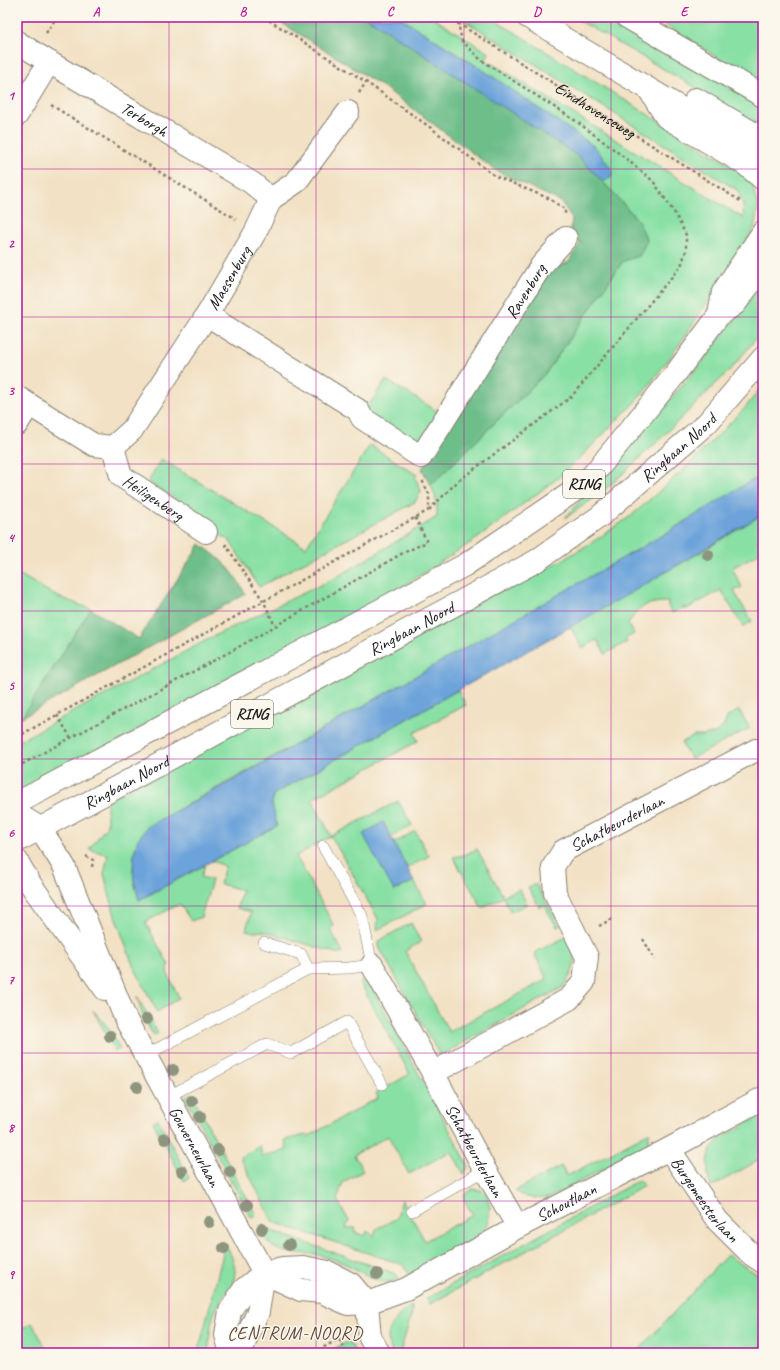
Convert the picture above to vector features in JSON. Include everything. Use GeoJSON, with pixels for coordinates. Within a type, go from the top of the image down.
{"type":"FeatureCollection","features":[{"type":"Feature","properties":{"kind":"street"},"geometry":{"type":"LineString","coordinates":[[528,17],[763,157]]}},
{"type":"Feature","properties":{"kind":"street"},"geometry":{"type":"LineString","coordinates":[[627,17],[763,96]]}},
{"type":"Feature","properties":{"kind":"street","name":"Terborgh"},"geometry":{"type":"LineString","coordinates":[[17,42],[252,183],[271,199]]}},
{"type":"Feature","properties":{"kind":"street"},"geometry":{"type":"LineString","coordinates":[[17,115],[49,62]]}},
{"type":"Feature","properties":{"kind":"street"},"geometry":{"type":"LineString","coordinates":[[647,87],[682,90],[763,139]]}},
{"type":"Feature","properties":{"kind":"street"},"geometry":{"type":"LineString","coordinates":[[647,87],[666,117],[745,164],[763,179]]}},
{"type":"Feature","properties":{"kind":"street"},"geometry":{"type":"LineString","coordinates":[[271,199],[296,182],[348,112]]}},
{"type":"Feature","properties":{"kind":"street","name":"Maesenburg"},"geometry":{"type":"LineString","coordinates":[[113,447],[132,430],[207,315],[256,231],[271,199]]}},
{"type":"Feature","properties":{"kind":"street","name":"Ringbaan Noord"},"geometry":{"type":"LineString","coordinates":[[719,315],[723,292],[763,232]]}},
{"type":"Feature","properties":{"kind":"street","name":"Ravenburg"},"geometry":{"type":"LineString","coordinates":[[421,457],[541,266],[566,238]]}},
{"type":"Feature","properties":{"kind":"street","name":"Ringbaan Noord"},"geometry":{"type":"LineString","coordinates":[[17,804],[465,565],[587,482],[673,377],[719,315],[735,304],[763,266]]}},
{"type":"Feature","properties":{"kind":"street"},"geometry":{"type":"LineString","coordinates":[[207,315],[358,410],[362,418],[421,457]]}},
{"type":"Feature","properties":{"kind":"street","name":"Ringbaan Noord"},"geometry":{"type":"LineString","coordinates":[[17,841],[536,561],[599,517],[707,423],[763,358]]}},
{"type":"Feature","properties":{"kind":"street"},"geometry":{"type":"LineString","coordinates":[[17,424],[23,401],[94,445],[113,447]]}},
{"type":"Feature","properties":{"kind":"street","name":"Heiligenberg"},"geometry":{"type":"LineString","coordinates":[[113,447],[121,476],[206,532]]}},
{"type":"Feature","properties":{"kind":"street","name":"Schatbeurderlaan"},"geometry":{"type":"LineString","coordinates":[[434,1073],[569,999],[584,982],[587,957],[555,893],[553,867],[563,851],[756,750],[763,750]]}},
{"type":"Feature","properties":{"kind":"street","name":"Gouverneurlaan"},"geometry":{"type":"LineString","coordinates":[[17,814],[40,828],[64,866],[126,1020]]}},
{"type":"Feature","properties":{"kind":"street","name":"Gouverneurlaan"},"geometry":{"type":"LineString","coordinates":[[17,861],[31,885],[126,1020],[169,1096],[239,1229],[264,1273]]}},
{"type":"Feature","properties":{"kind":"street","name":"Schatbeurderlaan"},"geometry":{"type":"LineString","coordinates":[[372,965],[434,1073],[485,1170],[518,1227]]}},
{"type":"Feature","properties":{"kind":"street","name":"Schoutlaan"},"geometry":{"type":"LineString","coordinates":[[367,1303],[406,1289],[518,1227],[669,1149],[763,1098]]}},
{"type":"Feature","properties":{"kind":"street","name":"Burgemeesterlaan"},"geometry":{"type":"LineString","coordinates":[[669,1149],[717,1220],[751,1254],[763,1262]]}},
{"type":"Feature","properties":{"kind":"street"},"geometry":{"type":"LineString","coordinates":[[231,1353],[226,1335],[230,1311],[244,1289],[264,1273],[282,1268],[303,1267],[328,1272],[351,1284],[367,1303],[370,1338],[379,1353]]}},
{"type":"Feature","properties":{"kind":"street"},"geometry":{"type":"LineString","coordinates":[[241,1353],[258,1312],[264,1273]]}},
{"type":"Feature","properties":{"kind":"lane"},"geometry":{"type":"LineString","coordinates":[[146,1055],[308,969],[349,968],[372,965],[362,916],[323,846]]}},
{"type":"Feature","properties":{"kind":"lane"},"geometry":{"type":"LineString","coordinates":[[264,943],[301,954],[308,969]]}},
{"type":"Feature","properties":{"kind":"lane"},"geometry":{"type":"LineString","coordinates":[[169,1096],[266,1044],[291,1053],[347,1022],[382,1084]]}},
{"type":"Feature","properties":{"kind":"lane"},"geometry":{"type":"LineString","coordinates":[[412,1211],[485,1170]]}},
{"type":"Feature","properties":{"kind":"path"},"geometry":{"type":"LineString","coordinates":[[264,17],[366,82],[431,128],[494,176],[548,198],[565,209],[567,220],[566,238]]}},
{"type":"Feature","properties":{"kind":"path","name":"Eindhovenseweg"},"geometry":{"type":"LineString","coordinates":[[448,17],[742,202]]}},
{"type":"Feature","properties":{"kind":"path"},"geometry":{"type":"LineString","coordinates":[[31,92],[256,231]]}},
{"type":"Feature","properties":{"kind":"path"},"geometry":{"type":"LineString","coordinates":[[17,737],[429,510],[429,494],[418,472],[421,457]]}},
{"type":"Feature","properties":{"kind":"path"},"geometry":{"type":"LineString","coordinates":[[17,767],[236,649],[403,554],[427,542],[415,517]]}},
{"type":"Feature","properties":{"kind":"path"},"geometry":{"type":"LineString","coordinates":[[206,532],[226,545],[264,602],[276,626]]}},
{"type":"Feature","properties":{"kind":"path"},"geometry":{"type":"LineString","coordinates":[[57,715],[71,738]]}},
{"type":"Feature","properties":{"kind":"path"},"geometry":{"type":"LineString","coordinates":[[643,940],[655,960]]}},
{"type":"Feature","properties":{"kind":"path"},"geometry":{"type":"LineString","coordinates":[[313,1353],[339,1339],[347,1353]]}},
{"type":"Feature","properties":{"kind":"green space"},"geometry":{"type":"Polygon","coordinates":[[[272,17],[366,17],[579,156],[637,219],[647,240],[639,256],[623,261],[546,373],[431,485],[422,469],[547,269],[568,263],[581,242],[570,235],[572,218],[561,202],[495,170],[385,88],[272,17]]]}},
{"type":"Feature","properties":{"kind":"green space"},"geometry":{"type":"Polygon","coordinates":[[[399,17],[432,17],[489,53],[486,60],[743,218],[743,203],[737,190],[459,17],[490,17],[738,170],[753,187],[758,207],[754,228],[716,290],[671,356],[640,397],[566,472],[478,538],[410,582],[17,797],[17,742],[212,637],[337,577],[437,517],[436,500],[431,485],[546,373],[623,261],[639,256],[647,240],[637,219],[603,182],[610,178],[595,147],[480,68],[399,17]]]}},
{"type":"Feature","properties":{"kind":"green space"},"geometry":{"type":"Polygon","coordinates":[[[573,17],[613,17],[647,35],[763,108],[763,124],[760,128],[698,89],[573,17]]]}},
{"type":"Feature","properties":{"kind":"green space"},"geometry":{"type":"Polygon","coordinates":[[[653,17],[763,17],[763,83],[748,77],[653,17]]]}},
{"type":"Feature","properties":{"kind":"green space"},"geometry":{"type":"Polygon","coordinates":[[[763,282],[763,330],[732,368],[615,481],[590,501],[565,518],[700,365],[763,282]]]}},
{"type":"Feature","properties":{"kind":"green space"},"geometry":{"type":"Polygon","coordinates":[[[386,380],[442,414],[425,440],[413,443],[364,412],[386,380]]]}},
{"type":"Feature","properties":{"kind":"green space"},"geometry":{"type":"Polygon","coordinates":[[[763,385],[763,476],[749,482],[688,521],[624,558],[236,778],[148,826],[133,867],[134,881],[139,900],[205,865],[201,877],[212,880],[201,917],[191,921],[180,904],[145,922],[169,965],[167,972],[179,998],[157,1012],[133,965],[115,916],[104,874],[108,855],[89,849],[107,826],[107,801],[479,599],[528,580],[591,543],[631,516],[681,472],[745,408],[763,385]]]}},
{"type":"Feature","properties":{"kind":"green space"},"geometry":{"type":"Polygon","coordinates":[[[370,445],[417,475],[415,477],[421,491],[415,502],[259,587],[229,540],[209,528],[212,521],[148,482],[161,459],[306,547],[370,445]]]}},
{"type":"Feature","properties":{"kind":"green space"},"geometry":{"type":"Polygon","coordinates":[[[763,514],[763,551],[732,568],[742,587],[734,591],[752,621],[743,627],[721,590],[685,610],[684,607],[672,613],[668,606],[668,602],[644,606],[635,613],[628,625],[634,634],[625,639],[627,642],[605,654],[597,640],[582,648],[570,626],[696,555],[763,514]]]}},
{"type":"Feature","properties":{"kind":"green space"},"geometry":{"type":"Polygon","coordinates":[[[200,544],[226,566],[236,578],[245,594],[17,720],[17,714],[22,717],[91,609],[139,639],[200,544]]]}},
{"type":"Feature","properties":{"kind":"green space"},"geometry":{"type":"Polygon","coordinates":[[[17,573],[56,596],[91,609],[22,717],[17,714],[17,573]]]}},
{"type":"Feature","properties":{"kind":"green space"},"geometry":{"type":"Polygon","coordinates":[[[458,690],[466,705],[414,733],[418,741],[312,799],[331,836],[296,856],[334,926],[330,929],[343,952],[339,954],[263,931],[253,932],[246,930],[251,912],[237,908],[242,890],[220,884],[225,866],[212,861],[276,826],[272,804],[273,795],[458,690]]]}},
{"type":"Feature","properties":{"kind":"green space"},"geometry":{"type":"Polygon","coordinates":[[[739,710],[750,728],[691,759],[681,743],[694,736],[703,736],[715,733],[724,726],[727,717],[739,710]]]}},
{"type":"Feature","properties":{"kind":"green space"},"geometry":{"type":"Polygon","coordinates":[[[398,801],[412,825],[391,837],[383,823],[394,891],[414,881],[427,904],[377,930],[378,919],[331,836],[398,801]]]}},
{"type":"Feature","properties":{"kind":"green space"},"geometry":{"type":"Polygon","coordinates":[[[415,831],[429,856],[407,868],[394,843],[415,831]]]}},
{"type":"Feature","properties":{"kind":"green space"},"geometry":{"type":"Polygon","coordinates":[[[477,849],[503,896],[519,889],[527,904],[511,912],[503,897],[482,908],[453,857],[464,855],[477,849]]]}},
{"type":"Feature","properties":{"kind":"green space"},"geometry":{"type":"Polygon","coordinates":[[[536,884],[560,926],[557,927],[544,905],[539,907],[528,887],[536,884]]]}},
{"type":"Feature","properties":{"kind":"green space"},"geometry":{"type":"Polygon","coordinates":[[[411,923],[421,942],[405,951],[449,1032],[547,979],[534,953],[566,937],[573,951],[573,968],[563,987],[440,1056],[379,947],[379,942],[382,939],[411,923]]]}},
{"type":"Feature","properties":{"kind":"green space"},"geometry":{"type":"Polygon","coordinates":[[[367,979],[469,1166],[464,1174],[451,1151],[409,1174],[388,1136],[354,1155],[363,1171],[343,1182],[337,1200],[349,1221],[346,1228],[356,1228],[354,1232],[365,1236],[367,1231],[374,1236],[376,1229],[397,1218],[402,1200],[425,1241],[473,1215],[464,1200],[465,1194],[472,1189],[482,1190],[487,1195],[490,1208],[488,1224],[479,1236],[409,1275],[404,1265],[273,1222],[240,1157],[260,1146],[262,1156],[287,1150],[285,1140],[306,1135],[307,1137],[378,1098],[376,1093],[410,1074],[360,982],[367,979]]]}},
{"type":"Feature","properties":{"kind":"green space"},"geometry":{"type":"Polygon","coordinates":[[[137,996],[158,1033],[154,1036],[143,1017],[137,996]]]}},
{"type":"Feature","properties":{"kind":"green space"},"geometry":{"type":"Polygon","coordinates":[[[93,1010],[107,1026],[120,1049],[115,1051],[93,1010]]]}},
{"type":"Feature","properties":{"kind":"green space"},"geometry":{"type":"Polygon","coordinates":[[[191,1093],[256,1215],[251,1217],[185,1097],[191,1093]]]}},
{"type":"Feature","properties":{"kind":"green space"},"geometry":{"type":"Polygon","coordinates":[[[763,1114],[763,1158],[711,1187],[708,1176],[708,1162],[711,1148],[718,1140],[763,1114]]]}},
{"type":"Feature","properties":{"kind":"green space"},"geometry":{"type":"Polygon","coordinates":[[[158,1119],[189,1178],[184,1181],[153,1122],[158,1119]]]}},
{"type":"Feature","properties":{"kind":"green space"},"geometry":{"type":"Polygon","coordinates":[[[650,1132],[647,1146],[549,1198],[531,1198],[515,1191],[561,1166],[567,1176],[650,1132]]]}},
{"type":"Feature","properties":{"kind":"green space"},"geometry":{"type":"Polygon","coordinates":[[[639,1180],[644,1186],[430,1304],[427,1298],[639,1180]]]}},
{"type":"Feature","properties":{"kind":"green space"},"geometry":{"type":"Polygon","coordinates":[[[263,1225],[266,1229],[396,1274],[399,1279],[383,1282],[371,1278],[338,1261],[312,1254],[284,1252],[273,1247],[265,1238],[259,1227],[263,1225]]]}},
{"type":"Feature","properties":{"kind":"green space"},"geometry":{"type":"Polygon","coordinates":[[[224,1243],[234,1262],[234,1278],[213,1316],[209,1353],[198,1353],[223,1254],[219,1246],[224,1243]]]}},
{"type":"Feature","properties":{"kind":"green space"},"geometry":{"type":"Polygon","coordinates":[[[727,1255],[763,1278],[763,1353],[636,1353],[727,1255]]]}},
{"type":"Feature","properties":{"kind":"green space"},"geometry":{"type":"Polygon","coordinates":[[[411,1306],[413,1309],[400,1353],[392,1353],[388,1341],[389,1332],[393,1323],[411,1306]]]}},
{"type":"Feature","properties":{"kind":"green space"},"geometry":{"type":"Polygon","coordinates":[[[32,1323],[49,1353],[17,1353],[17,1331],[32,1323]]]}},
{"type":"Feature","properties":{"kind":"green space"},"geometry":{"type":"Polygon","coordinates":[[[349,1341],[356,1353],[325,1353],[349,1341]]]}},
{"type":"Feature","properties":{"kind":"water"},"geometry":{"type":"Polygon","coordinates":[[[366,17],[399,17],[480,68],[595,147],[613,171],[610,178],[603,182],[578,156],[366,17]]]}},
{"type":"Feature","properties":{"kind":"water"},"geometry":{"type":"Polygon","coordinates":[[[763,476],[763,514],[634,591],[273,795],[272,804],[277,826],[139,900],[134,881],[134,853],[138,839],[148,826],[232,781],[663,535],[749,482],[763,476]]]}},
{"type":"Feature","properties":{"kind":"water"},"geometry":{"type":"Polygon","coordinates":[[[383,822],[414,881],[394,891],[363,834],[383,822]]]}},
{"type":"Feature","properties":{"kind":"district","name":"CENTRUM-NOORD"},"geometry":{"type":"Point","coordinates":[295,1333]}}]}
